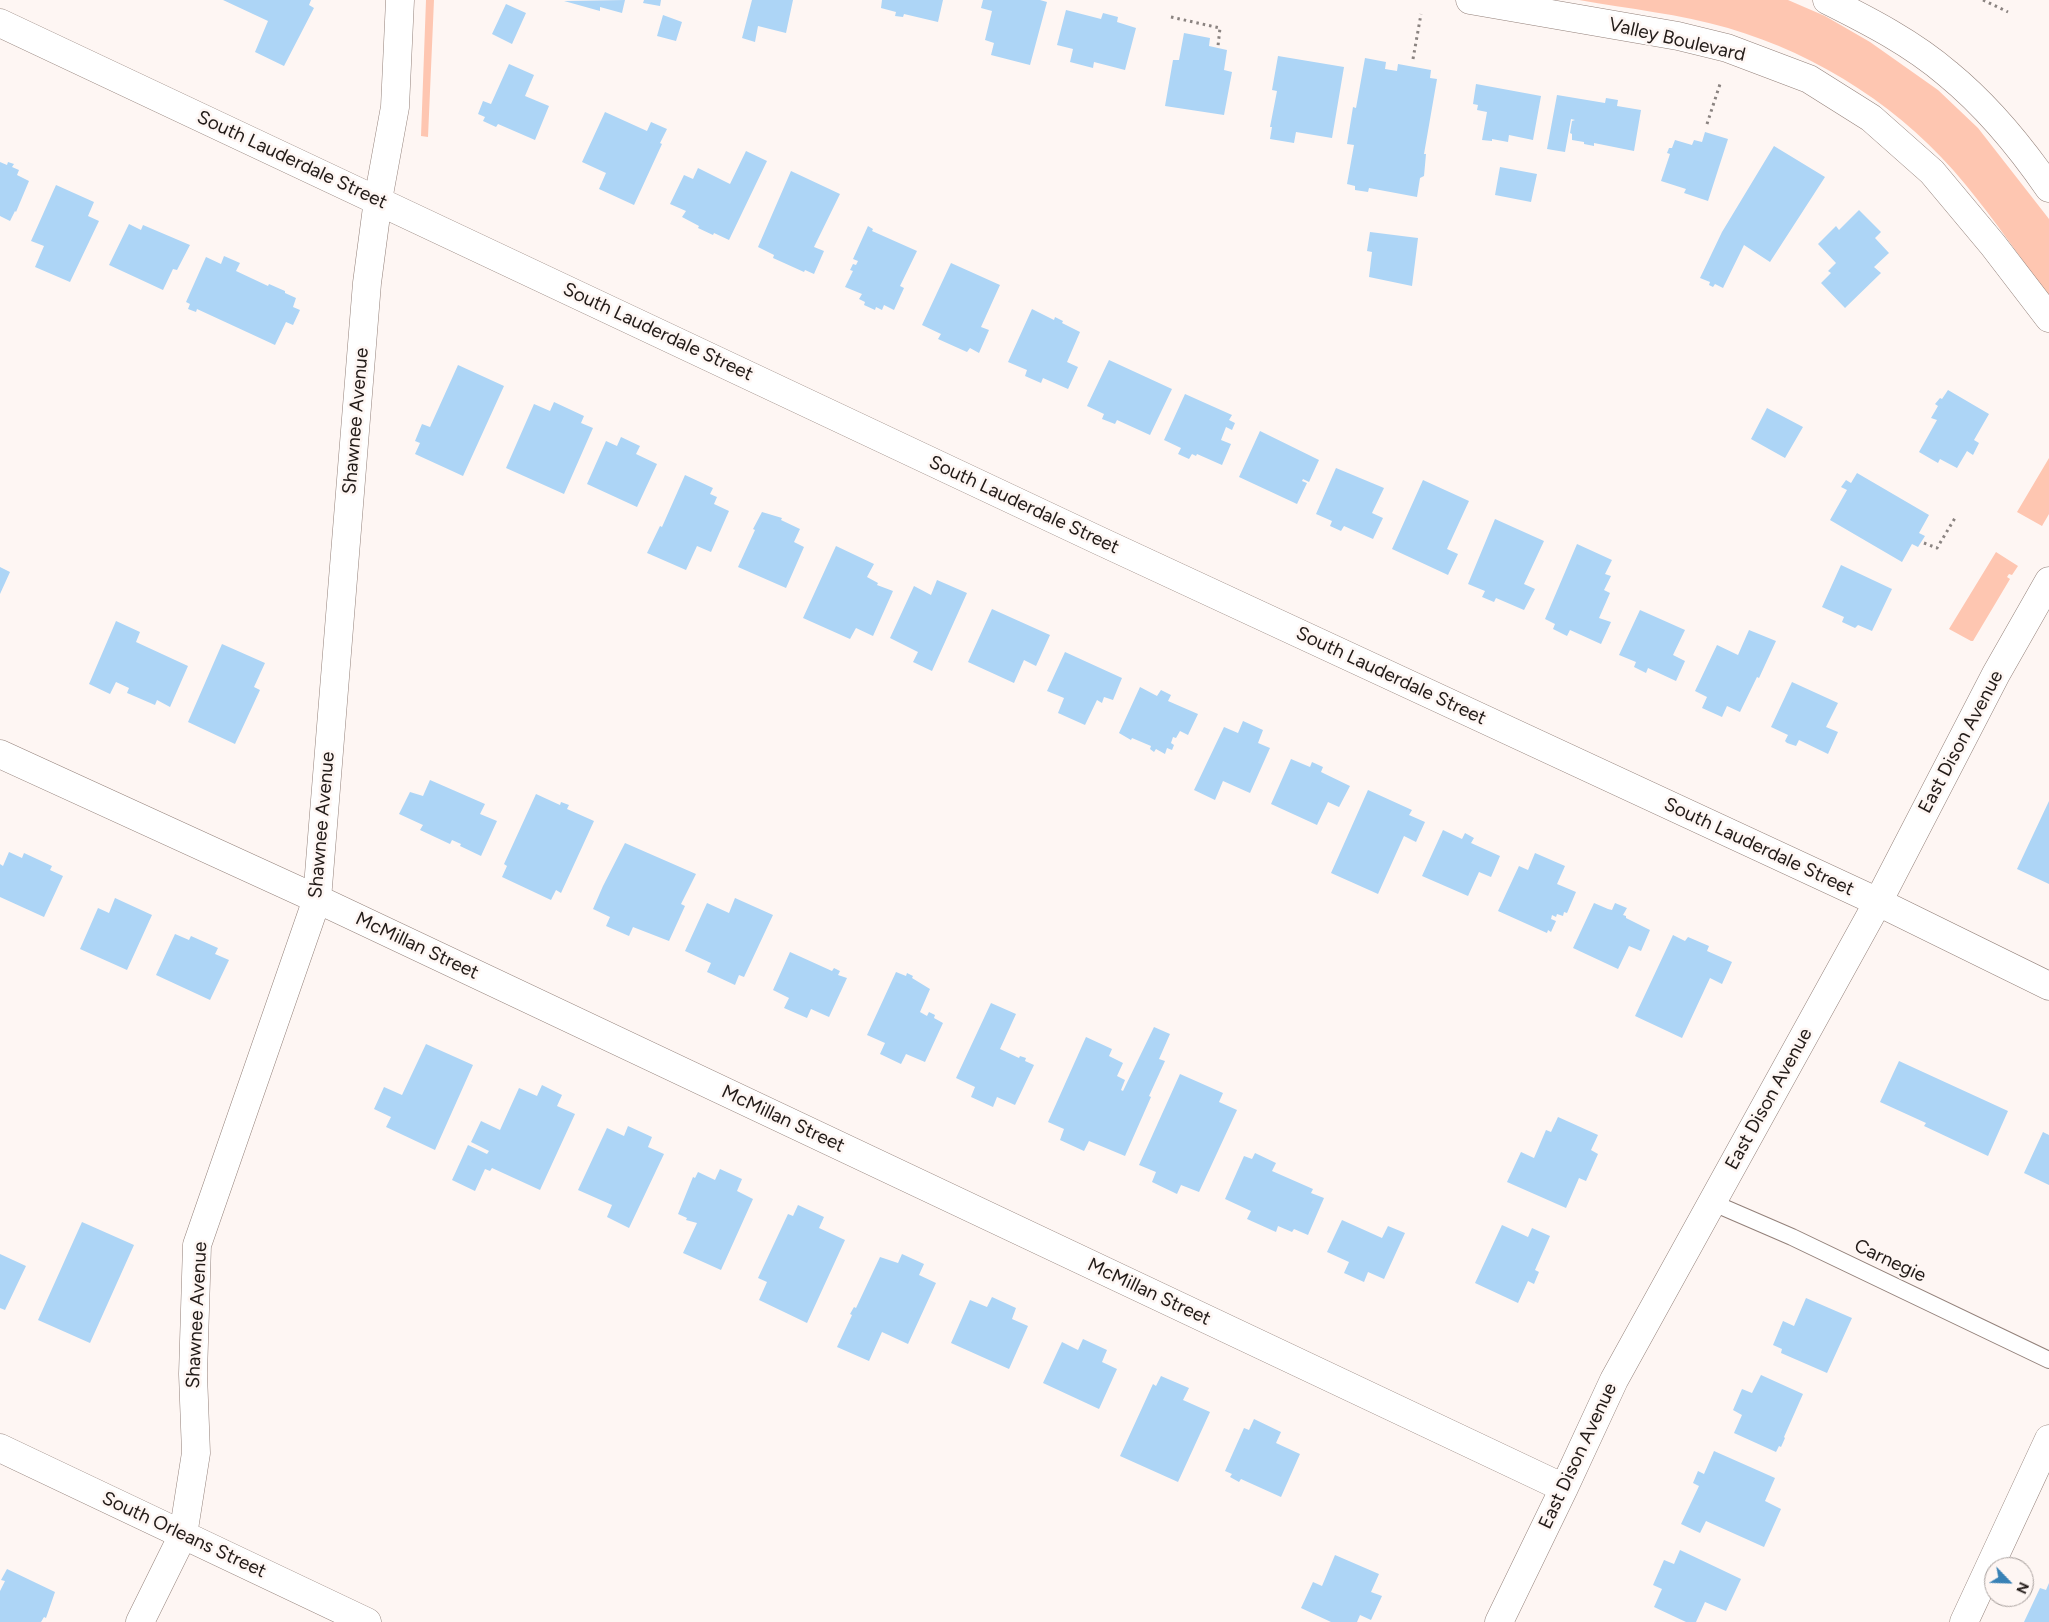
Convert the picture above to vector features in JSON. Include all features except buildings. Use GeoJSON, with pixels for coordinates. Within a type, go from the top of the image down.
{"type":"FeatureCollection","features":[{"type":"Feature","properties":{"kind":"street","name":"Shawnee Avenue"},"geometry":{"type":"LineString","coordinates":[[140,1622],[184,1535],[196,1453],[193,1374],[197,1245],[317,899],[367,283],[378,200],[395,108],[400,0]]}},
{"type":"Feature","properties":{"kind":"street","name":"Valley Boulevard"},"geometry":{"type":"LineString","coordinates":[[1470,0],[1694,40],[1727,48],[1809,79],[1871,118],[1932,172],[1993,245],[2049,318]]}},
{"type":"Feature","properties":{"kind":"street"},"geometry":{"type":"LineString","coordinates":[[1827,0],[1891,34],[1947,73],[1968,92],[2023,150],[2049,188]]}},
{"type":"Feature","properties":{"kind":"street","name":"South Lauderdale Street"},"geometry":{"type":"LineString","coordinates":[[0,23],[1091,536],[1878,902],[2049,986]]}},
{"type":"Feature","properties":{"kind":"street","name":"East Dison Avenue"},"geometry":{"type":"LineString","coordinates":[[1499,1622],[1614,1380],[1878,902],[1996,674],[2049,581]]}},
{"type":"Feature","properties":{"kind":"street","name":"McMillan Street"},"geometry":{"type":"LineString","coordinates":[[0,754],[317,899],[1564,1488]]}},
{"type":"Feature","properties":{"kind":"street"},"geometry":{"type":"LineString","coordinates":[[1964,1622],[2049,1440]]}},
{"type":"Feature","properties":{"kind":"street","name":"South Orleans Street"},"geometry":{"type":"LineString","coordinates":[[0,1448],[367,1622]]}},
{"type":"Feature","properties":{"kind":"lane","name":"Carnegie"},"geometry":{"type":"LineString","coordinates":[[1711,1202],[1801,1241],[2049,1360]]}},
{"type":"Feature","properties":{"kind":"path"},"geometry":{"type":"LineString","coordinates":[[1983,0],[2008,12]]}},
{"type":"Feature","properties":{"kind":"path"},"geometry":{"type":"LineString","coordinates":[[1413,59],[1422,14]]}},
{"type":"Feature","properties":{"kind":"path"},"geometry":{"type":"LineString","coordinates":[[1171,17],[1220,28],[1218,46]]}},
{"type":"Feature","properties":{"kind":"path"},"geometry":{"type":"LineString","coordinates":[[1707,124],[1722,79]]}},
{"type":"Feature","properties":{"kind":"path"},"geometry":{"type":"LineString","coordinates":[[1924,543],[1936,548],[1955,518]]}},
{"type":"Feature","properties":{"kind":"shaded area"},"geometry":{"type":"Polygon","coordinates":[[[426,0],[434,0],[428,137],[421,136],[426,0]]]}},
{"type":"Feature","properties":{"kind":"shaded area"},"geometry":{"type":"Polygon","coordinates":[[[1579,0],[1788,0],[1825,16],[1870,42],[1938,90],[1978,128],[2049,219],[2049,297],[1987,212],[1941,157],[1916,132],[1858,88],[1795,53],[1762,39],[1728,28],[1673,15],[1579,0]]]}},
{"type":"Feature","properties":{"kind":"shaded area"},"geometry":{"type":"Polygon","coordinates":[[[2049,458],[2049,514],[2042,526],[2017,512],[2049,458]]]}},
{"type":"Feature","properties":{"kind":"shaded area"},"geometry":{"type":"Polygon","coordinates":[[[1996,552],[2018,566],[2012,575],[2009,574],[2007,577],[2010,579],[1973,641],[1971,641],[1949,629],[1996,552]]]}}]}
